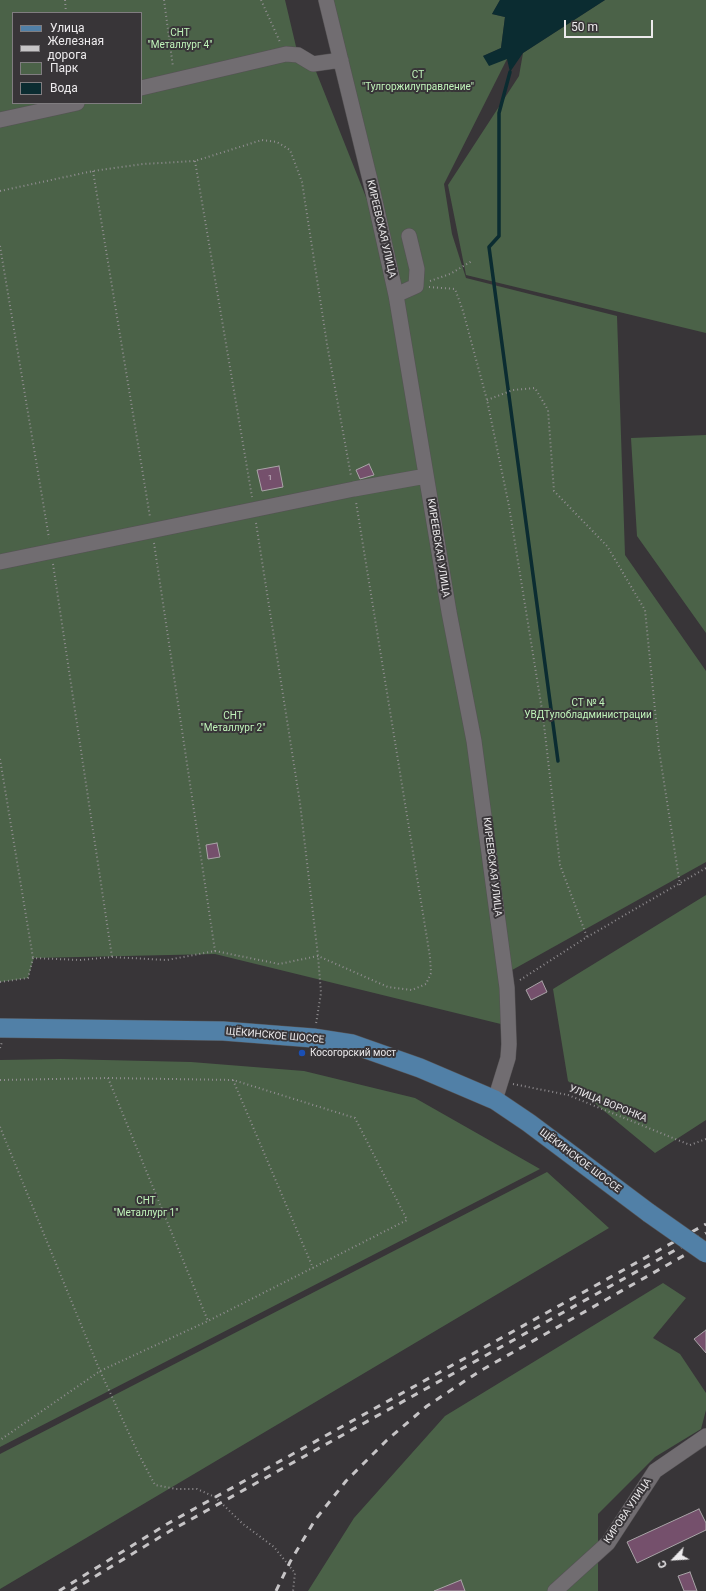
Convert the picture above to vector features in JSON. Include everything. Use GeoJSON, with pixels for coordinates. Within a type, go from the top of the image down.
{"type":"FeatureCollection","features":[{"type":"Feature","properties":{"kind":"main road","name":"ЩЁКИНСКОЕ ШОССЕ"},"geometry":{"type":"LineString","coordinates":[[0,1028],[223,1030],[313,1038],[352,1044],[398,1060],[494,1100],[541,1132],[706,1253]]}},
{"type":"Feature","properties":{"kind":"street","name":"КИРЕЕВСКАЯ УЛИЦА"},"geometry":{"type":"LineString","coordinates":[[326,0],[396,295],[449,612],[474,741],[507,988],[508,1058],[502,1081],[494,1100]]}},
{"type":"Feature","properties":{"kind":"street"},"geometry":{"type":"LineString","coordinates":[[142,88],[286,54],[298,55],[313,64],[341,60]]}},
{"type":"Feature","properties":{"kind":"street"},"geometry":{"type":"LineString","coordinates":[[0,120],[72,104]]}},
{"type":"Feature","properties":{"kind":"street"},"geometry":{"type":"LineString","coordinates":[[396,295],[416,286],[417,269],[409,236]]}},
{"type":"Feature","properties":{"kind":"street"},"geometry":{"type":"LineString","coordinates":[[0,562],[354,489],[426,476]]}},
{"type":"Feature","properties":{"kind":"street","name":"КИРОВА УЛИЦА"},"geometry":{"type":"LineString","coordinates":[[555,1591],[608,1543],[655,1471],[706,1436]]}},
{"type":"Feature","properties":{"kind":"path"},"geometry":{"type":"LineString","coordinates":[[65,0],[66,12]]}},
{"type":"Feature","properties":{"kind":"path"},"geometry":{"type":"LineString","coordinates":[[164,0],[175,80]]}},
{"type":"Feature","properties":{"kind":"path"},"geometry":{"type":"LineString","coordinates":[[261,0],[286,54]]}},
{"type":"Feature","properties":{"kind":"path"},"geometry":{"type":"LineString","coordinates":[[0,191],[93,171],[143,164],[195,161],[262,140],[277,142],[290,150],[302,182],[327,344],[354,489],[383,660],[431,973],[426,984],[412,990],[388,987],[318,956],[279,964],[215,951],[167,960],[112,957],[80,960],[33,958]]}},
{"type":"Feature","properties":{"kind":"path"},"geometry":{"type":"LineString","coordinates":[[195,161],[254,510],[300,803],[318,956],[320,993],[313,1038]]}},
{"type":"Feature","properties":{"kind":"path"},"geometry":{"type":"LineString","coordinates":[[93,171],[152,530],[215,951]]}},
{"type":"Feature","properties":{"kind":"path"},"geometry":{"type":"LineString","coordinates":[[0,246],[51,552],[112,957]]}},
{"type":"Feature","properties":{"kind":"path"},"geometry":{"type":"LineString","coordinates":[[416,286],[450,274],[472,261]]}},
{"type":"Feature","properties":{"kind":"path"},"geometry":{"type":"LineString","coordinates":[[416,286],[455,289],[463,310],[487,400],[509,506],[543,716],[560,865],[587,937]]}},
{"type":"Feature","properties":{"kind":"path"},"geometry":{"type":"LineString","coordinates":[[487,400],[513,390],[535,388],[548,410],[554,491],[607,546],[645,610],[659,750],[680,885]]}},
{"type":"Feature","properties":{"kind":"path"},"geometry":{"type":"LineString","coordinates":[[0,759],[33,958],[28,978],[0,982]]}},
{"type":"Feature","properties":{"kind":"path"},"geometry":{"type":"LineString","coordinates":[[507,988],[587,937],[680,885],[706,868]]}},
{"type":"Feature","properties":{"kind":"path"},"geometry":{"type":"LineString","coordinates":[[108,1078],[208,1321]]}},
{"type":"Feature","properties":{"kind":"path"},"geometry":{"type":"LineString","coordinates":[[0,1080],[108,1078],[233,1080],[355,1118],[407,1220],[208,1321],[100,1371],[0,1441]]}},
{"type":"Feature","properties":{"kind":"path"},"geometry":{"type":"LineString","coordinates":[[233,1080],[313,1268]]}},
{"type":"Feature","properties":{"kind":"path","name":"УЛИЦА ВОРОНКА"},"geometry":{"type":"LineString","coordinates":[[502,1081],[568,1095],[690,1145],[706,1139]]}},
{"type":"Feature","properties":{"kind":"path"},"geometry":{"type":"LineString","coordinates":[[0,1127],[100,1371],[139,1455],[155,1485],[176,1489],[197,1489],[215,1497],[243,1524],[274,1547],[296,1573],[293,1591]]}},
{"type":"Feature","properties":{"kind":"green space","name":"СНТ \"Металлург 2\""},"geometry":{"type":"Polygon","coordinates":[[[0,0],[285,0],[298,55],[313,64],[385,245],[326,0],[500,0],[492,14],[505,17],[501,48],[483,56],[507,59],[444,184],[452,234],[466,278],[617,316],[625,555],[706,671],[706,862],[505,974],[509,1026],[215,954],[34,958],[28,978],[0,982],[0,0]]]}},
{"type":"Feature","properties":{"kind":"green space"},"geometry":{"type":"Polygon","coordinates":[[[605,0],[706,0],[706,333],[466,275],[448,185],[519,76],[523,53],[605,0]]]}},
{"type":"Feature","properties":{"kind":"green space"},"geometry":{"type":"Polygon","coordinates":[[[706,435],[706,633],[637,536],[631,438],[706,435]]]}},
{"type":"Feature","properties":{"kind":"green space"},"geometry":{"type":"Polygon","coordinates":[[[706,895],[706,1120],[655,1153],[568,1081],[553,989],[706,895]]]}},
{"type":"Feature","properties":{"kind":"green space","name":"СНТ \"Металлург 1\""},"geometry":{"type":"Polygon","coordinates":[[[61,1059],[191,1062],[304,1071],[415,1098],[540,1169],[0,1447],[0,1060],[61,1059]]]}},
{"type":"Feature","properties":{"kind":"green space"},"geometry":{"type":"Polygon","coordinates":[[[547,1172],[609,1228],[0,1589],[0,1454],[547,1172]]]}},
{"type":"Feature","properties":{"kind":"green space"},"geometry":{"type":"Polygon","coordinates":[[[663,1283],[686,1298],[653,1338],[680,1354],[706,1393],[706,1410],[701,1429],[655,1457],[598,1514],[598,1591],[308,1591],[354,1518],[445,1416],[663,1283]]]}},
{"type":"Feature","properties":{"kind":"water"},"geometry":{"type":"Polygon","coordinates":[[[500,0],[605,0],[523,53],[510,72],[507,59],[489,66],[483,56],[501,48],[505,17],[492,14],[500,0]]]}},
{"type":"Feature","properties":{"kind":"building"},"geometry":{"type":"Polygon","coordinates":[[[369,464],[374,475],[360,479],[356,470],[369,464]]]}},
{"type":"Feature","properties":{"kind":"building"},"geometry":{"type":"Polygon","coordinates":[[[279,466],[283,487],[262,491],[257,470],[279,466]]]}},
{"type":"Feature","properties":{"kind":"building"},"geometry":{"type":"Polygon","coordinates":[[[217,843],[220,857],[208,859],[206,845],[217,843]]]}},
{"type":"Feature","properties":{"kind":"building"},"geometry":{"type":"Polygon","coordinates":[[[542,981],[547,992],[531,1000],[526,990],[542,981]]]}},
{"type":"Feature","properties":{"kind":"building"},"geometry":{"type":"Polygon","coordinates":[[[706,1330],[706,1353],[694,1339],[706,1330]]]}},
{"type":"Feature","properties":{"kind":"building"},"geometry":{"type":"Polygon","coordinates":[[[699,1509],[706,1523],[706,1530],[637,1563],[627,1542],[699,1509]]]}},
{"type":"Feature","properties":{"kind":"building"},"geometry":{"type":"Polygon","coordinates":[[[690,1572],[697,1591],[684,1591],[678,1576],[690,1572]]]}},
{"type":"Feature","properties":{"kind":"building"},"geometry":{"type":"Polygon","coordinates":[[[461,1580],[465,1591],[434,1591],[461,1580]]]}},
{"type":"Feature","properties":{"kind":"waterway"},"geometry":{"type":"LineString","coordinates":[[510,72],[499,113],[499,236],[489,247],[558,761]]}},
{"type":"Feature","properties":{"kind":"railway"},"geometry":{"type":"LineString","coordinates":[[59,1591],[167,1524],[706,1224]]}},
{"type":"Feature","properties":{"kind":"railway"},"geometry":{"type":"LineString","coordinates":[[71,1591],[170,1531],[706,1233]]}},
{"type":"Feature","properties":{"kind":"railway"},"geometry":{"type":"LineString","coordinates":[[276,1591],[290,1562],[315,1520],[346,1481],[387,1440],[427,1406],[480,1371],[706,1243]]}},
{"type":"Feature","properties":{"kind":"place","name":"Косогорский мост"},"geometry":{"type":"Point","coordinates":[302,1053]}},
{"type":"Feature","properties":{"kind":"park label","name":"СНТ \"Металлург 4\""},"geometry":{"type":"Point","coordinates":[180,38]}},
{"type":"Feature","properties":{"kind":"park label","name":"СТ \"Тулгоржилуправление\""},"geometry":{"type":"Point","coordinates":[418,80]}},
{"type":"Feature","properties":{"kind":"park label","name":"СТ № 4 УВДТулобладминистрации"},"geometry":{"type":"Point","coordinates":[588,708]}}]}
